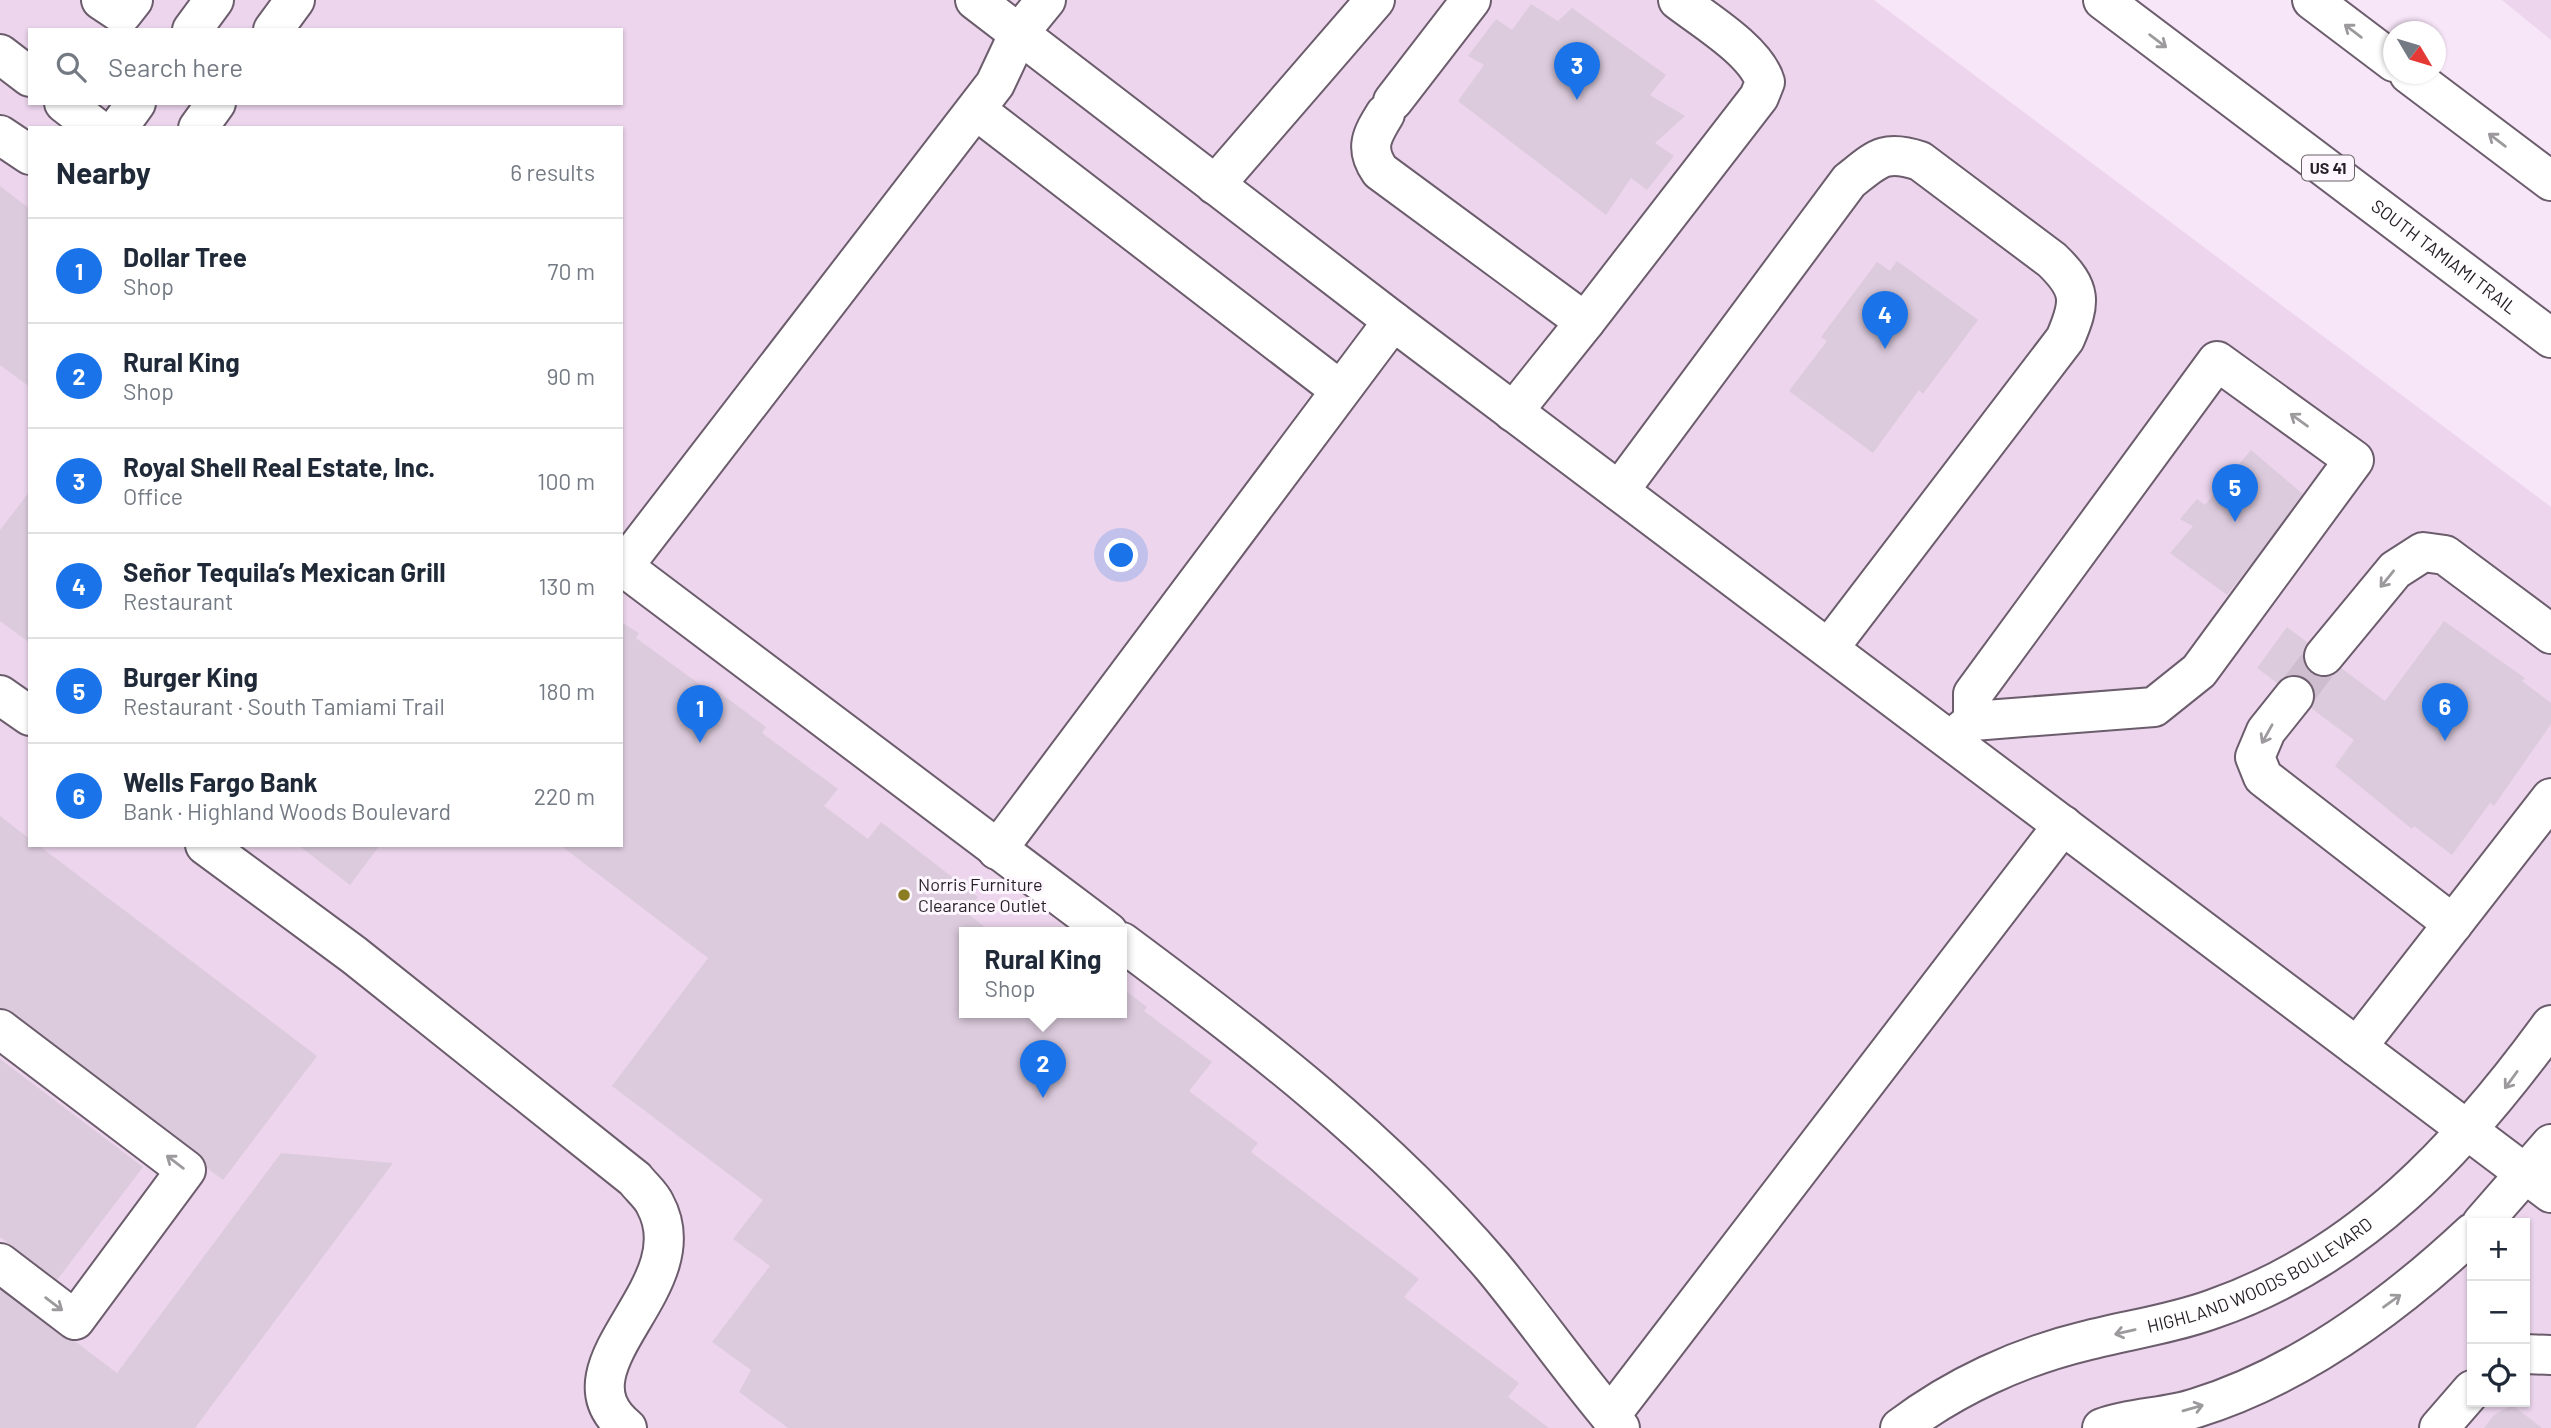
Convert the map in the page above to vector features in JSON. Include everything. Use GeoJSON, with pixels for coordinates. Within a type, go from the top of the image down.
{"type":"FeatureCollection","features":[{"type":"Feature","properties":{"kind":"street"},"geometry":{"type":"LineString","coordinates":[[101,0],[122,14],[133,0]]}},
{"type":"Feature","properties":{"kind":"street"},"geometry":{"type":"LineString","coordinates":[[193,28],[214,0]]}},
{"type":"Feature","properties":{"kind":"street"},"geometry":{"type":"LineString","coordinates":[[274,28],[295,0]]}},
{"type":"Feature","properties":{"kind":"street"},"geometry":{"type":"LineString","coordinates":[[975,0],[1393,321],[1829,648],[1962,731],[2063,825],[2539,1184]]}},
{"type":"Feature","properties":{"kind":"street"},"geometry":{"type":"LineString","coordinates":[[623,565],[976,110],[995,84],[1019,33],[1046,0]]}},
{"type":"Feature","properties":{"kind":"street"},"geometry":{"type":"LineString","coordinates":[[1280,108],[1348,0]]}},
{"type":"Feature","properties":{"kind":"street"},"geometry":{"type":"LineString","coordinates":[[1215,185],[1375,0]]}},
{"type":"Feature","properties":{"kind":"street"},"geometry":{"type":"LineString","coordinates":[[1471,0],[1389,107],[1369,140],[1372,159],[1380,171],[1585,322]]}},
{"type":"Feature","properties":{"kind":"street"},"geometry":{"type":"LineString","coordinates":[[1513,412],[1759,97],[1765,82],[1762,70],[1746,53],[1678,0]]}},
{"type":"Feature","properties":{"kind":"street","name":"SOUTH TAMIAMI TRAIL"},"geometry":{"type":"LineString","coordinates":[[2104,0],[2551,338]]}},
{"type":"Feature","properties":{"kind":"street"},"geometry":{"type":"LineString","coordinates":[[2312,0],[2383,54]]}},
{"type":"Feature","properties":{"kind":"street"},"geometry":{"type":"LineString","coordinates":[[0,54],[28,75]]}},
{"type":"Feature","properties":{"kind":"street"},"geometry":{"type":"LineString","coordinates":[[2422,84],[2551,181]]}},
{"type":"Feature","properties":{"kind":"street"},"geometry":{"type":"LineString","coordinates":[[67,105],[93,126]]}},
{"type":"Feature","properties":{"kind":"street"},"geometry":{"type":"LineString","coordinates":[[119,126],[135,105]]}},
{"type":"Feature","properties":{"kind":"street"},"geometry":{"type":"LineString","coordinates":[[199,126],[215,105]]}},
{"type":"Feature","properties":{"kind":"street"},"geometry":{"type":"LineString","coordinates":[[976,110],[1340,390]]}},
{"type":"Feature","properties":{"kind":"street"},"geometry":{"type":"LineString","coordinates":[[0,135],[28,154]]}},
{"type":"Feature","properties":{"kind":"street"},"geometry":{"type":"LineString","coordinates":[[1619,491],[1849,181],[1880,156],[1899,154],[1920,161],[2052,260],[2068,276],[2078,294],[2075,315],[2065,339],[1829,648]]}},
{"type":"Feature","properties":{"kind":"street"},"geometry":{"type":"LineString","coordinates":[[997,850],[1393,321]]}},
{"type":"Feature","properties":{"kind":"street"},"geometry":{"type":"LineString","coordinates":[[2217,361],[2354,460],[2199,671],[2168,698],[2154,707],[1962,731],[1973,694],[2217,361]]}},
{"type":"Feature","properties":{"kind":"street"},"geometry":{"type":"LineString","coordinates":[[2324,656],[2395,569],[2423,552],[2445,555],[2551,634]]}},
{"type":"Feature","properties":{"kind":"street"},"geometry":{"type":"LineString","coordinates":[[623,567],[1101,927]]}},
{"type":"Feature","properties":{"kind":"street"},"geometry":{"type":"LineString","coordinates":[[0,695],[28,715]]}},
{"type":"Feature","properties":{"kind":"street"},"geometry":{"type":"LineString","coordinates":[[2294,696],[2266,731],[2255,757],[2263,776],[2453,924]]}},
{"type":"Feature","properties":{"kind":"street"},"geometry":{"type":"LineString","coordinates":[[2357,1047],[2551,798]]}},
{"type":"Feature","properties":{"kind":"street"},"geometry":{"type":"LineString","coordinates":[[1127,946],[1286,1066],[1368,1137],[1493,1267],[1615,1422],[2063,825]]}},
{"type":"Feature","properties":{"kind":"street"},"geometry":{"type":"LineString","coordinates":[[208,847],[376,972],[635,1179],[655,1204],[664,1229],[662,1258],[648,1295],[609,1361],[602,1387],[611,1415],[627,1428]]}},
{"type":"Feature","properties":{"kind":"street","name":"HIGHLAND WOODS BOULEVARD"},"geometry":{"type":"LineString","coordinates":[[1900,1428],[1957,1391],[2040,1354],[2212,1310],[2300,1271],[2341,1245],[2392,1205],[2496,1099],[2551,1025]]}},
{"type":"Feature","properties":{"kind":"street"},"geometry":{"type":"LineString","coordinates":[[0,1029],[186,1170],[75,1320],[0,1263]]}},
{"type":"Feature","properties":{"kind":"street"},"geometry":{"type":"LineString","coordinates":[[2489,1218],[2539,1184],[2551,1144]]}},
{"type":"Feature","properties":{"kind":"street"},"geometry":{"type":"LineString","coordinates":[[2102,1428],[2195,1409],[2302,1360],[2389,1304],[2427,1275],[2467,1238]]}},
{"type":"Feature","properties":{"kind":"street"},"geometry":{"type":"LineString","coordinates":[[2530,1354],[2551,1355]]}},
{"type":"Feature","properties":{"kind":"street"},"geometry":{"type":"LineString","coordinates":[[2439,1428],[2467,1396]]}},
{"type":"Feature","properties":{"kind":"shaded area"},"geometry":{"type":"Polygon","coordinates":[[[0,0],[1874,0],[2551,507],[2551,1428],[0,1428],[0,0]]]}},
{"type":"Feature","properties":{"kind":"shaded area"},"geometry":{"type":"Polygon","coordinates":[[[2502,0],[2551,0],[2551,40],[2502,0]]]}},
{"type":"Feature","properties":{"kind":"building"},"geometry":{"type":"Polygon","coordinates":[[[1531,4],[1558,21],[1572,8],[1666,75],[1650,95],[1685,116],[1655,143],[1674,156],[1647,190],[1631,178],[1606,215],[1458,101],[1484,65],[1468,56],[1496,19],[1512,30],[1531,4]]]}},
{"type":"Feature","properties":{"kind":"building"},"geometry":{"type":"Polygon","coordinates":[[[0,186],[28,207],[28,386],[0,365],[0,186]]]}},
{"type":"Feature","properties":{"kind":"building"},"geometry":{"type":"Polygon","coordinates":[[[1897,261],[1978,320],[1923,394],[1919,390],[1873,453],[1789,391],[1827,341],[1821,337],[1877,262],[1890,271],[1897,261]]]}},
{"type":"Feature","properties":{"kind":"building"},"geometry":{"type":"Polygon","coordinates":[[[2251,450],[2305,496],[2227,595],[2170,553],[2193,526],[2180,519],[2197,499],[2205,505],[2251,450]]]}},
{"type":"Feature","properties":{"kind":"building"},"geometry":{"type":"Polygon","coordinates":[[[28,494],[28,642],[0,621],[0,530],[28,494]]]}},
{"type":"Feature","properties":{"kind":"building"},"geometry":{"type":"Polygon","coordinates":[[[2444,621],[2525,678],[2522,681],[2551,703],[2551,724],[2494,806],[2490,803],[2452,855],[2414,826],[2412,829],[2335,766],[2354,740],[2257,668],[2287,627],[2385,701],[2444,621]]]}},
{"type":"Feature","properties":{"kind":"building"},"geometry":{"type":"Polygon","coordinates":[[[623,623],[639,633],[636,638],[709,691],[712,687],[766,727],[762,733],[838,789],[824,806],[868,839],[881,822],[978,897],[966,912],[985,927],[959,927],[959,1018],[1127,1018],[1127,992],[1147,1007],[1144,1011],[1212,1062],[1189,1091],[1258,1143],[1251,1152],[1419,1279],[1404,1297],[1519,1383],[1508,1397],[1549,1428],[788,1428],[739,1392],[751,1370],[712,1342],[770,1266],[733,1239],[763,1200],[612,1086],[708,958],[563,847],[623,847],[623,623]]]}},
{"type":"Feature","properties":{"kind":"building"},"geometry":{"type":"Polygon","coordinates":[[[0,816],[28,837],[28,847],[41,847],[317,1056],[223,1180],[0,1012],[0,816]]]}},
{"type":"Feature","properties":{"kind":"building"},"geometry":{"type":"Polygon","coordinates":[[[301,847],[378,847],[350,885],[301,847]]]}},
{"type":"Feature","properties":{"kind":"building"},"geometry":{"type":"Polygon","coordinates":[[[0,1059],[143,1167],[57,1280],[0,1237],[0,1059]]]}},
{"type":"Feature","properties":{"kind":"building"},"geometry":{"type":"Polygon","coordinates":[[[281,1153],[393,1163],[195,1428],[0,1428],[0,1285],[117,1373],[281,1153]]]}},
{"type":"Feature","properties":{"kind":"building"},"geometry":{"type":"Polygon","coordinates":[[[2508,1407],[2515,1407],[2542,1428],[2484,1428],[2494,1415],[2508,1407]]]}},
{"type":"Feature","properties":{"kind":"tunnel"},"geometry":{"type":"LineString","coordinates":[[2294,696],[2324,656]]}},
{"type":"Feature","properties":{"kind":"place","name":"Royal Shell Real Estate, Inc."},"geometry":{"type":"Point","coordinates":[1577,100]}},
{"type":"Feature","properties":{"kind":"place","name":"Señor Tequila’s Mexican Grill"},"geometry":{"type":"Point","coordinates":[1885,349]}},
{"type":"Feature","properties":{"kind":"place","name":"Burger King"},"geometry":{"type":"Point","coordinates":[2235,522]}},
{"type":"Feature","properties":{"kind":"place","name":"Wells Fargo Bank"},"geometry":{"type":"Point","coordinates":[2445,741]}},
{"type":"Feature","properties":{"kind":"place","name":"Dollar Tree"},"geometry":{"type":"Point","coordinates":[700,743]}},
{"type":"Feature","properties":{"kind":"place","name":"Norris Furniture Clearance Outlet"},"geometry":{"type":"Point","coordinates":[904,895]}},
{"type":"Feature","properties":{"kind":"place","name":"Rural King"},"geometry":{"type":"Point","coordinates":[1043,1098]}}]}
